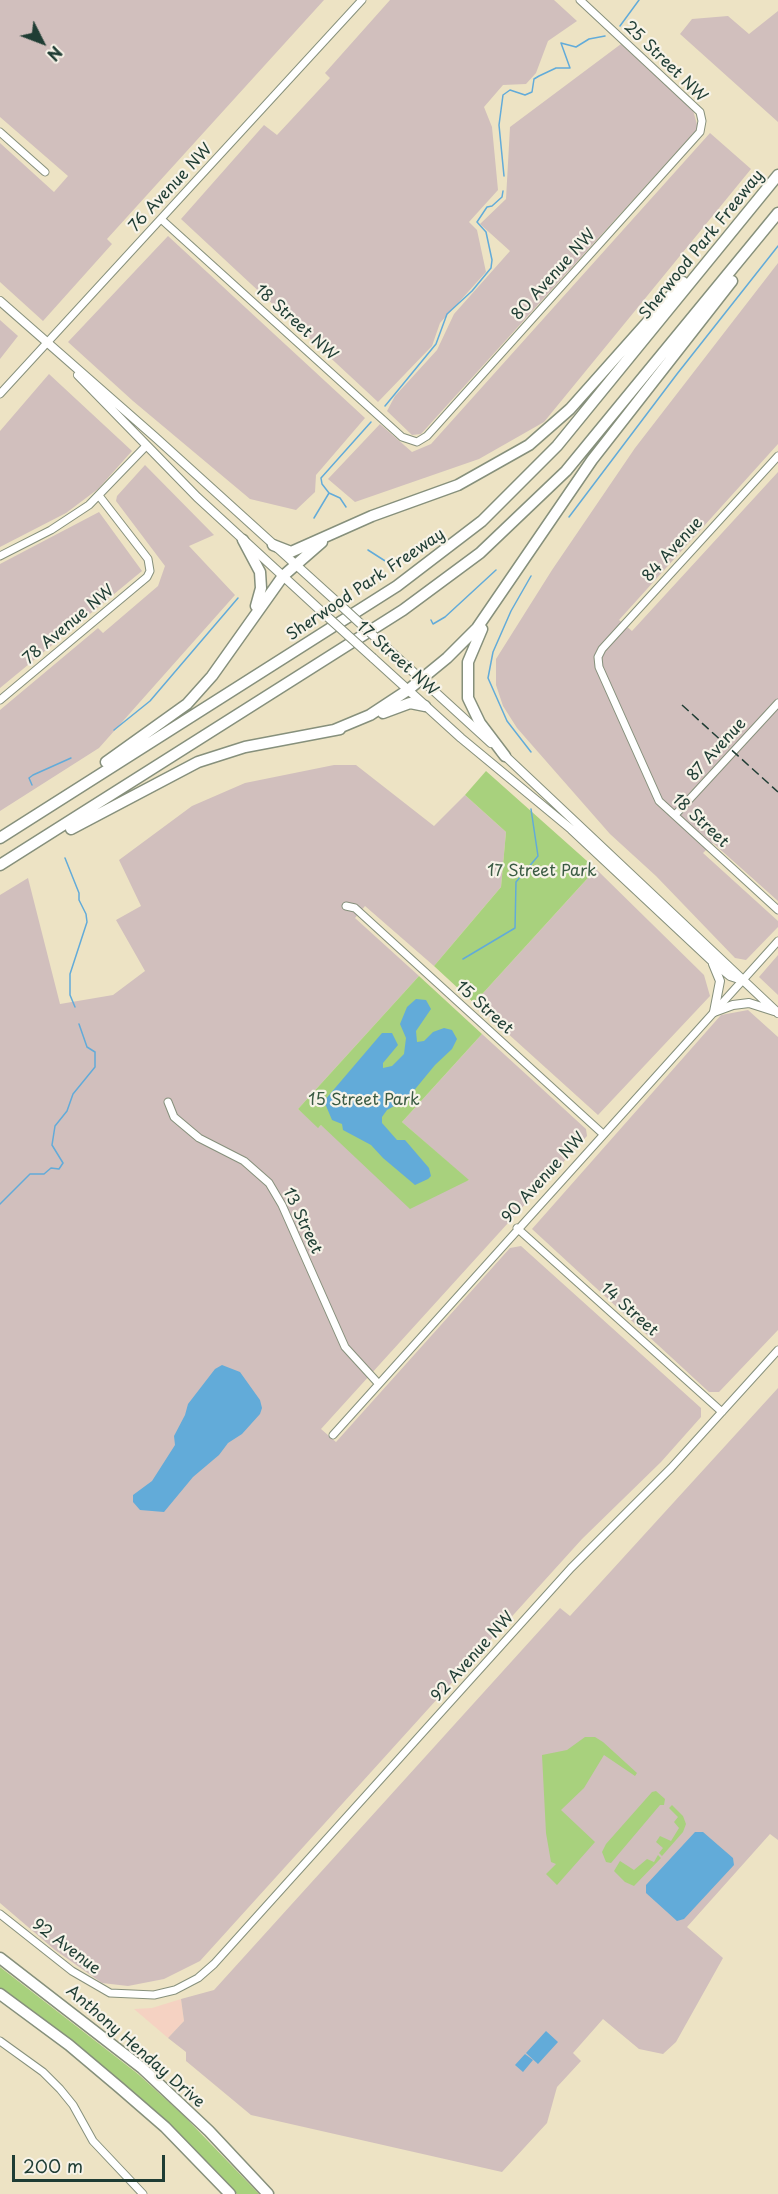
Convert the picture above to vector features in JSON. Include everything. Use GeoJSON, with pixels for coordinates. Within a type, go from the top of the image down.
{"type":"FeatureCollection","features":[{"type":"Feature","properties":{"kind":"highway","name":"Sherwood Park Freeway"},"geometry":{"type":"LineString","coordinates":[[0,837],[381,597],[482,521],[557,446],[778,175]]}},
{"type":"Feature","properties":{"kind":"highway"},"geometry":{"type":"LineString","coordinates":[[0,866],[403,610],[480,553],[566,471],[778,213]]}},
{"type":"Feature","properties":{"kind":"highway"},"geometry":{"type":"LineString","coordinates":[[334,730],[370,715],[408,690],[457,649],[491,610],[592,460],[778,222]]}},
{"type":"Feature","properties":{"kind":"highway"},"geometry":{"type":"LineString","coordinates":[[273,544],[291,552],[340,530],[458,485],[529,445],[570,409],[711,250],[732,232]]}},
{"type":"Feature","properties":{"kind":"highway"},"geometry":{"type":"LineString","coordinates":[[26,821],[51,800],[149,734],[187,704],[212,676],[283,576],[313,549],[340,530]]}},
{"type":"Feature","properties":{"kind":"highway"},"geometry":{"type":"LineString","coordinates":[[242,633],[258,601],[261,581],[256,563],[243,540]]}},
{"type":"Feature","properties":{"kind":"highway"},"geometry":{"type":"LineString","coordinates":[[491,610],[471,650],[466,685],[475,715],[505,756]]}},
{"type":"Feature","properties":{"kind":"highway"},"geometry":{"type":"LineString","coordinates":[[32,846],[76,827],[198,762],[245,747],[353,726],[402,705],[425,706]]}},
{"type":"Feature","properties":{"kind":"highway","name":"Anthony Henday Drive"},"geometry":{"type":"LineString","coordinates":[[0,1958],[142,2068],[209,2131],[268,2194]]}},
{"type":"Feature","properties":{"kind":"highway"},"geometry":{"type":"LineString","coordinates":[[0,1994],[120,2088],[181,2143],[230,2194]]}},
{"type":"Feature","properties":{"kind":"main road","name":"17 Street NW"},"geometry":{"type":"LineString","coordinates":[[0,301],[155,436],[337,602],[505,756],[778,1013]]}},
{"type":"Feature","properties":{"kind":"main road","name":"17 Street NW"},"geometry":{"type":"LineString","coordinates":[[46,343],[146,447],[243,540],[425,706],[571,829],[712,961],[730,976],[742,980]]}},
{"type":"Feature","properties":{"kind":"main road"},"geometry":{"type":"LineString","coordinates":[[712,961],[720,981],[714,1012]]}},
{"type":"Feature","properties":{"kind":"main road"},"geometry":{"type":"LineString","coordinates":[[714,1012],[734,1005],[749,1004],[778,1013]]}},
{"type":"Feature","properties":{"kind":"street","name":"76 Avenue NW"},"geometry":{"type":"LineString","coordinates":[[0,394],[362,0]]}},
{"type":"Feature","properties":{"kind":"street","name":"25 Street NW"},"geometry":{"type":"LineString","coordinates":[[580,0],[690,102],[700,112],[702,121]]}},
{"type":"Feature","properties":{"kind":"street","name":"80 Avenue NW"},"geometry":{"type":"LineString","coordinates":[[417,442],[427,436],[700,132],[702,121]]}},
{"type":"Feature","properties":{"kind":"street"},"geometry":{"type":"LineString","coordinates":[[0,132],[45,172]]}},
{"type":"Feature","properties":{"kind":"street","name":"18 Street NW"},"geometry":{"type":"LineString","coordinates":[[161,219],[402,437],[417,442]]}},
{"type":"Feature","properties":{"kind":"street"},"geometry":{"type":"LineString","coordinates":[[0,555],[51,530],[100,497],[146,447]]}},
{"type":"Feature","properties":{"kind":"street","name":"84 Avenue"},"geometry":{"type":"LineString","coordinates":[[600,668],[598,657],[602,649],[778,456]]}},
{"type":"Feature","properties":{"kind":"street","name":"78 Avenue NW"},"geometry":{"type":"LineString","coordinates":[[0,700],[147,577],[151,568],[148,560],[100,497]]}},
{"type":"Feature","properties":{"kind":"street","name":"18 Street"},"geometry":{"type":"LineString","coordinates":[[600,668],[659,801],[778,910]]}},
{"type":"Feature","properties":{"kind":"street","name":"87 Avenue"},"geometry":{"type":"LineString","coordinates":[[675,815],[778,704]]}},
{"type":"Feature","properties":{"kind":"street","name":"15 Street"},"geometry":{"type":"LineString","coordinates":[[346,906],[356,908],[603,1134]]}},
{"type":"Feature","properties":{"kind":"street","name":"90 Avenue NW"},"geometry":{"type":"LineString","coordinates":[[333,1435],[377,1382],[778,941]]}},
{"type":"Feature","properties":{"kind":"street","name":"13 Street"},"geometry":{"type":"LineString","coordinates":[[168,1102],[174,1117],[199,1138],[244,1161],[269,1183],[282,1205],[345,1347],[377,1382]]}},
{"type":"Feature","properties":{"kind":"street","name":"14 Street"},"geometry":{"type":"LineString","coordinates":[[517,1228],[722,1412]]}},
{"type":"Feature","properties":{"kind":"street","name":"92 Avenue NW"},"geometry":{"type":"LineString","coordinates":[[189,1984],[214,1964],[571,1568],[671,1468],[778,1350]]}},
{"type":"Feature","properties":{"kind":"street","name":"92 Avenue"},"geometry":{"type":"LineString","coordinates":[[0,1914],[72,1971],[110,1993],[154,1995],[189,1984]]}},
{"type":"Feature","properties":{"kind":"street"},"geometry":{"type":"LineString","coordinates":[[0,2041],[43,2072],[60,2089],[73,2105],[93,2141],[143,2194]]}},
{"type":"Feature","properties":{"kind":"shaded area"},"geometry":{"type":"Polygon","coordinates":[[[0,0],[324,0],[107,239],[112,244],[43,321],[0,282],[0,143],[54,192],[68,176],[0,117],[0,0]]]}},
{"type":"Feature","properties":{"kind":"shaded area"},"geometry":{"type":"Polygon","coordinates":[[[390,0],[554,0],[577,21],[548,41],[536,73],[526,84],[503,85],[484,107],[492,127],[498,190],[469,222],[477,230],[486,272],[440,323],[432,346],[378,402],[181,219],[264,125],[277,135],[330,78],[325,73],[390,0]]]}},
{"type":"Feature","properties":{"kind":"shaded area"},"geometry":{"type":"Polygon","coordinates":[[[778,11],[778,122],[680,34],[692,19],[728,16],[749,34],[778,11]]]}},
{"type":"Feature","properties":{"kind":"shaded area"},"geometry":{"type":"Polygon","coordinates":[[[621,44],[693,110],[698,128],[421,434],[412,435],[387,411],[395,396],[437,350],[454,314],[510,251],[480,224],[506,199],[510,127],[621,44]]]}},
{"type":"Feature","properties":{"kind":"shaded area"},"geometry":{"type":"Polygon","coordinates":[[[710,133],[751,169],[544,422],[479,459],[355,502],[328,479],[380,424],[412,452],[431,444],[710,133]]]}},
{"type":"Feature","properties":{"kind":"shaded area"},"geometry":{"type":"Polygon","coordinates":[[[168,236],[365,418],[316,475],[315,492],[296,510],[250,499],[133,401],[68,342],[168,236]]]}},
{"type":"Feature","properties":{"kind":"shaded area"},"geometry":{"type":"Polygon","coordinates":[[[778,263],[778,444],[619,620],[632,631],[778,472],[778,901],[713,843],[703,853],[778,921],[778,927],[746,960],[735,958],[656,876],[610,834],[517,728],[503,706],[496,685],[496,659],[552,570],[635,448],[778,263]]]}},
{"type":"Feature","properties":{"kind":"shaded area"},"geometry":{"type":"Polygon","coordinates":[[[0,320],[18,336],[0,359],[0,320]]]}},
{"type":"Feature","properties":{"kind":"shaded area"},"geometry":{"type":"Polygon","coordinates":[[[49,374],[132,451],[98,489],[66,513],[0,547],[0,431],[49,374]]]}},
{"type":"Feature","properties":{"kind":"shaded area"},"geometry":{"type":"Polygon","coordinates":[[[145,465],[214,535],[189,546],[235,595],[99,748],[0,811],[0,710],[98,628],[103,633],[158,586],[165,566],[116,501],[117,496],[145,465]]]}},
{"type":"Feature","properties":{"kind":"shaded area"},"geometry":{"type":"Polygon","coordinates":[[[99,512],[142,571],[0,688],[0,564],[99,512]]]}},
{"type":"Feature","properties":{"kind":"shaded area"},"geometry":{"type":"Polygon","coordinates":[[[334,765],[356,765],[434,826],[465,795],[506,832],[501,887],[434,966],[365,906],[355,918],[419,976],[298,1109],[319,1127],[321,1125],[469,1181],[402,1122],[482,1034],[586,1129],[587,1136],[321,1429],[336,1442],[510,1248],[521,1246],[701,1408],[701,1417],[661,1462],[582,1539],[200,1961],[164,1979],[128,1986],[102,1983],[55,1950],[0,1903],[0,895],[28,878],[60,1004],[113,995],[145,971],[116,920],[141,906],[119,860],[192,806],[245,783],[334,765]]]}},
{"type":"Feature","properties":{"kind":"shaded area"},"geometry":{"type":"Polygon","coordinates":[[[596,869],[704,975],[710,996],[598,1115],[474,1003],[596,869]]]}},
{"type":"Feature","properties":{"kind":"shaded area"},"geometry":{"type":"Polygon","coordinates":[[[778,955],[778,995],[759,977],[778,955]]]}},
{"type":"Feature","properties":{"kind":"shaded area"},"geometry":{"type":"Polygon","coordinates":[[[748,1010],[778,1037],[778,1330],[719,1392],[709,1392],[532,1229],[721,1015],[748,1010]]]}},
{"type":"Feature","properties":{"kind":"shaded area"},"geometry":{"type":"Polygon","coordinates":[[[778,1388],[778,1840],[770,1834],[687,1927],[723,1958],[676,2042],[663,2054],[639,2049],[603,2019],[573,2053],[581,2061],[557,2087],[547,2123],[502,2172],[251,2115],[186,2061],[186,2052],[168,2038],[184,2021],[181,1999],[214,1990],[560,1608],[570,1616],[778,1388]]]}},
{"type":"Feature","properties":{"kind":"shaded area"},"geometry":{"type":"Polygon","coordinates":[[[181,1999],[184,2021],[168,2038],[134,2009],[152,2008],[181,1999]]]}},
{"type":"Feature","properties":{"kind":"green space","name":"17 Street Park"},"geometry":{"type":"Polygon","coordinates":[[[486,771],[596,869],[474,1003],[434,966],[501,887],[506,832],[465,795],[486,771]]]}},
{"type":"Feature","properties":{"kind":"green space","name":"15 Street Park"},"geometry":{"type":"Polygon","coordinates":[[[419,976],[482,1034],[402,1122],[469,1180],[410,1209],[321,1125],[318,1128],[298,1109],[419,976]]]}},
{"type":"Feature","properties":{"kind":"green space"},"geometry":{"type":"Polygon","coordinates":[[[585,1737],[595,1737],[603,1742],[637,1773],[635,1776],[604,1755],[584,1788],[561,1810],[595,1842],[557,1885],[546,1874],[556,1864],[551,1862],[546,1833],[542,1755],[567,1750],[585,1737]]]}},
{"type":"Feature","properties":{"kind":"green space"},"geometry":{"type":"Polygon","coordinates":[[[656,1791],[665,1799],[664,1805],[660,1805],[611,1863],[606,1862],[602,1852],[606,1844],[652,1792],[656,1791]]]}},
{"type":"Feature","properties":{"kind":"green space"},"geometry":{"type":"Polygon","coordinates":[[[672,1805],[683,1816],[686,1824],[683,1832],[662,1856],[659,1853],[663,1848],[656,1842],[660,1836],[671,1841],[679,1828],[674,1822],[678,1817],[669,1808],[672,1805]]]}},
{"type":"Feature","properties":{"kind":"green space"},"geometry":{"type":"Polygon","coordinates":[[[658,1855],[661,1858],[634,1886],[625,1882],[614,1871],[620,1861],[634,1870],[647,1859],[654,1862],[658,1855]]]}},
{"type":"Feature","properties":{"kind":"green space"},"geometry":{"type":"Polygon","coordinates":[[[0,1967],[138,2074],[184,2116],[259,2194],[237,2194],[200,2155],[123,2083],[0,1988],[0,1967]]]}},
{"type":"Feature","properties":{"kind":"water"},"geometry":{"type":"Polygon","coordinates":[[[416,999],[426,1000],[431,1009],[416,1031],[417,1042],[424,1041],[433,1032],[444,1028],[452,1030],[457,1039],[452,1049],[435,1065],[407,1099],[387,1110],[382,1117],[382,1123],[397,1140],[405,1140],[429,1168],[431,1176],[415,1185],[371,1145],[343,1130],[342,1124],[332,1120],[324,1101],[382,1033],[392,1033],[398,1045],[383,1063],[383,1068],[392,1066],[404,1054],[406,1038],[400,1024],[407,1007],[416,999]]]}},
{"type":"Feature","properties":{"kind":"water"},"geometry":{"type":"Polygon","coordinates":[[[222,1365],[240,1372],[260,1400],[262,1408],[260,1414],[242,1434],[228,1443],[219,1455],[193,1477],[164,1512],[140,1510],[133,1502],[133,1495],[152,1481],[175,1445],[174,1436],[188,1404],[215,1369],[222,1365]]]}},
{"type":"Feature","properties":{"kind":"water"},"geometry":{"type":"Polygon","coordinates":[[[695,1832],[703,1832],[733,1858],[734,1865],[684,1919],[677,1921],[646,1893],[646,1885],[695,1832]]]}},
{"type":"Feature","properties":{"kind":"water"},"geometry":{"type":"Polygon","coordinates":[[[546,2031],[558,2042],[538,2064],[526,2053],[546,2031]]]}},
{"type":"Feature","properties":{"kind":"water"},"geometry":{"type":"Polygon","coordinates":[[[525,2054],[533,2060],[523,2072],[515,2065],[525,2054]]]}},
{"type":"Feature","properties":{"kind":"waterway"},"geometry":{"type":"LineString","coordinates":[[620,26],[639,0]]}},
{"type":"Feature","properties":{"kind":"waterway"},"geometry":{"type":"LineString","coordinates":[[504,176],[499,125],[503,95],[510,90],[525,95],[532,92],[534,79],[556,68],[570,68],[561,43],[576,47],[589,39],[605,36]]}},
{"type":"Feature","properties":{"kind":"waterway"},"geometry":{"type":"LineString","coordinates":[[385,406],[436,344],[447,314],[472,291],[491,268],[492,260],[486,232],[477,222],[487,207],[492,206],[502,197],[503,191]]}},
{"type":"Feature","properties":{"kind":"waterway"},"geometry":{"type":"LineString","coordinates":[[569,517],[677,374],[778,246]]}},
{"type":"Feature","properties":{"kind":"waterway"},"geometry":{"type":"LineString","coordinates":[[314,518],[329,493],[322,484],[321,478],[371,422]]}},
{"type":"Feature","properties":{"kind":"waterway"},"geometry":{"type":"LineString","coordinates":[[329,493],[340,498],[346,507]]}},
{"type":"Feature","properties":{"kind":"waterway"},"geometry":{"type":"LineString","coordinates":[[368,550],[393,566]]}},
{"type":"Feature","properties":{"kind":"waterway"},"geometry":{"type":"LineString","coordinates":[[431,620],[433,624],[445,617],[496,570]]}},
{"type":"Feature","properties":{"kind":"waterway"},"geometry":{"type":"LineString","coordinates":[[531,576],[511,611],[493,652],[488,678],[507,721],[531,752]]}},
{"type":"Feature","properties":{"kind":"waterway"},"geometry":{"type":"LineString","coordinates":[[114,730],[150,701],[238,598]]}},
{"type":"Feature","properties":{"kind":"waterway"},"geometry":{"type":"LineString","coordinates":[[32,785],[29,778],[33,775],[71,758]]}},
{"type":"Feature","properties":{"kind":"waterway"},"geometry":{"type":"LineString","coordinates":[[463,959],[515,928],[516,882],[538,856],[531,809]]}},
{"type":"Feature","properties":{"kind":"waterway"},"geometry":{"type":"LineString","coordinates":[[65,858],[79,893],[79,900],[87,922],[70,974],[70,995],[75,1007]]}},
{"type":"Feature","properties":{"kind":"waterway"},"geometry":{"type":"LineString","coordinates":[[0,1204],[30,1174],[44,1174],[51,1168],[59,1169],[63,1163],[52,1145],[55,1126],[67,1111],[73,1094],[95,1067],[95,1052],[87,1047],[79,1024]]}},
{"type":"Feature","properties":{"kind":"railway"},"geometry":{"type":"LineString","coordinates":[[682,705],[778,792]]}}]}
